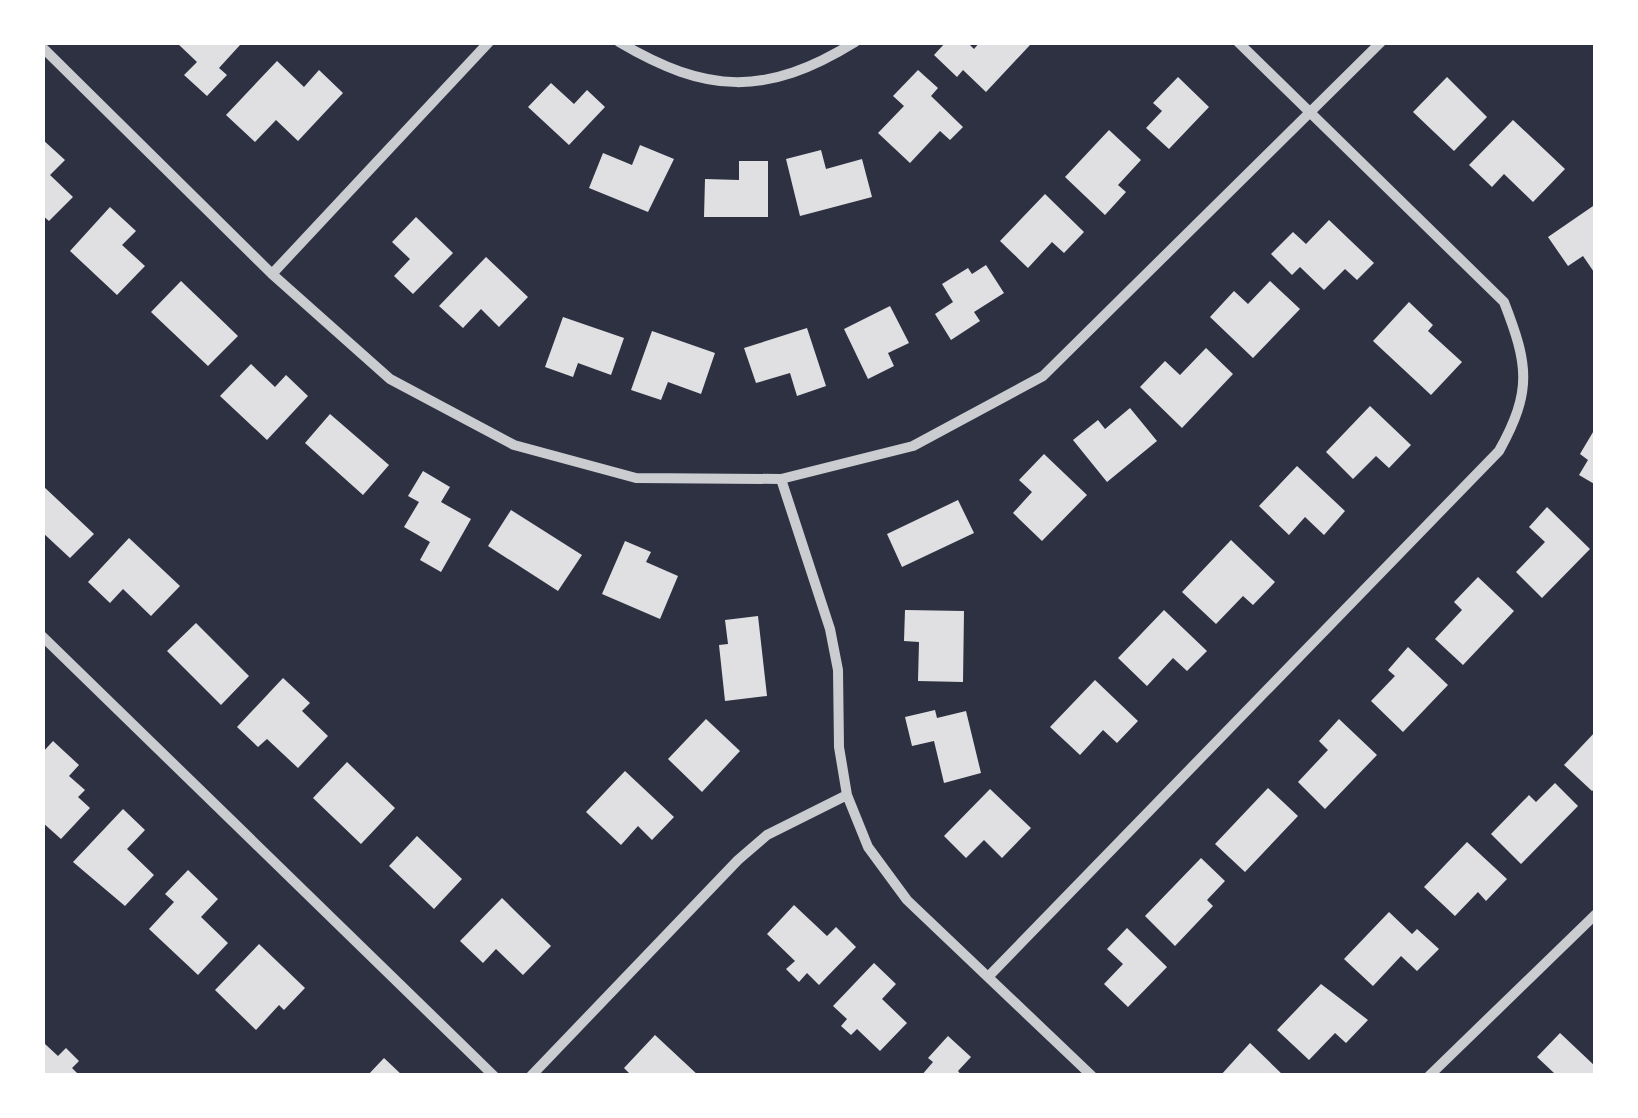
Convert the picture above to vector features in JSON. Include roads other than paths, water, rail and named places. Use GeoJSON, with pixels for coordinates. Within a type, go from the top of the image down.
{"type":"FeatureCollection","features":[{"type":"Feature","properties":{"kind":"street"},"geometry":{"type":"LineString","coordinates":[[272,274],[489,42]]}},
{"type":"Feature","properties":{"kind":"street"},"geometry":{"type":"LineString","coordinates":[[619,42],[668,71],[742,83],[784,78],[855,42]]}},
{"type":"Feature","properties":{"kind":"street"},"geometry":{"type":"LineString","coordinates":[[988,977],[1500,450],[1518,417],[1525,358],[1504,302],[1238,42]]}},
{"type":"Feature","properties":{"kind":"street"},"geometry":{"type":"LineString","coordinates":[[42,47],[272,274],[390,379],[514,446],[636,478],[781,479],[913,446],[1043,376],[1381,42]]}},
{"type":"Feature","properties":{"kind":"street"},"geometry":{"type":"LineString","coordinates":[[781,479],[830,629],[838,670],[839,746],[847,795],[868,847],[891,882],[1092,1076]]}},
{"type":"Feature","properties":{"kind":"street"},"geometry":{"type":"LineString","coordinates":[[42,636],[494,1076]]}},
{"type":"Feature","properties":{"kind":"street"},"geometry":{"type":"LineString","coordinates":[[531,1076],[738,860],[767,836],[847,795]]}},
{"type":"Feature","properties":{"kind":"street"},"geometry":{"type":"LineString","coordinates":[[1429,1076],[1596,914]]}}]}
